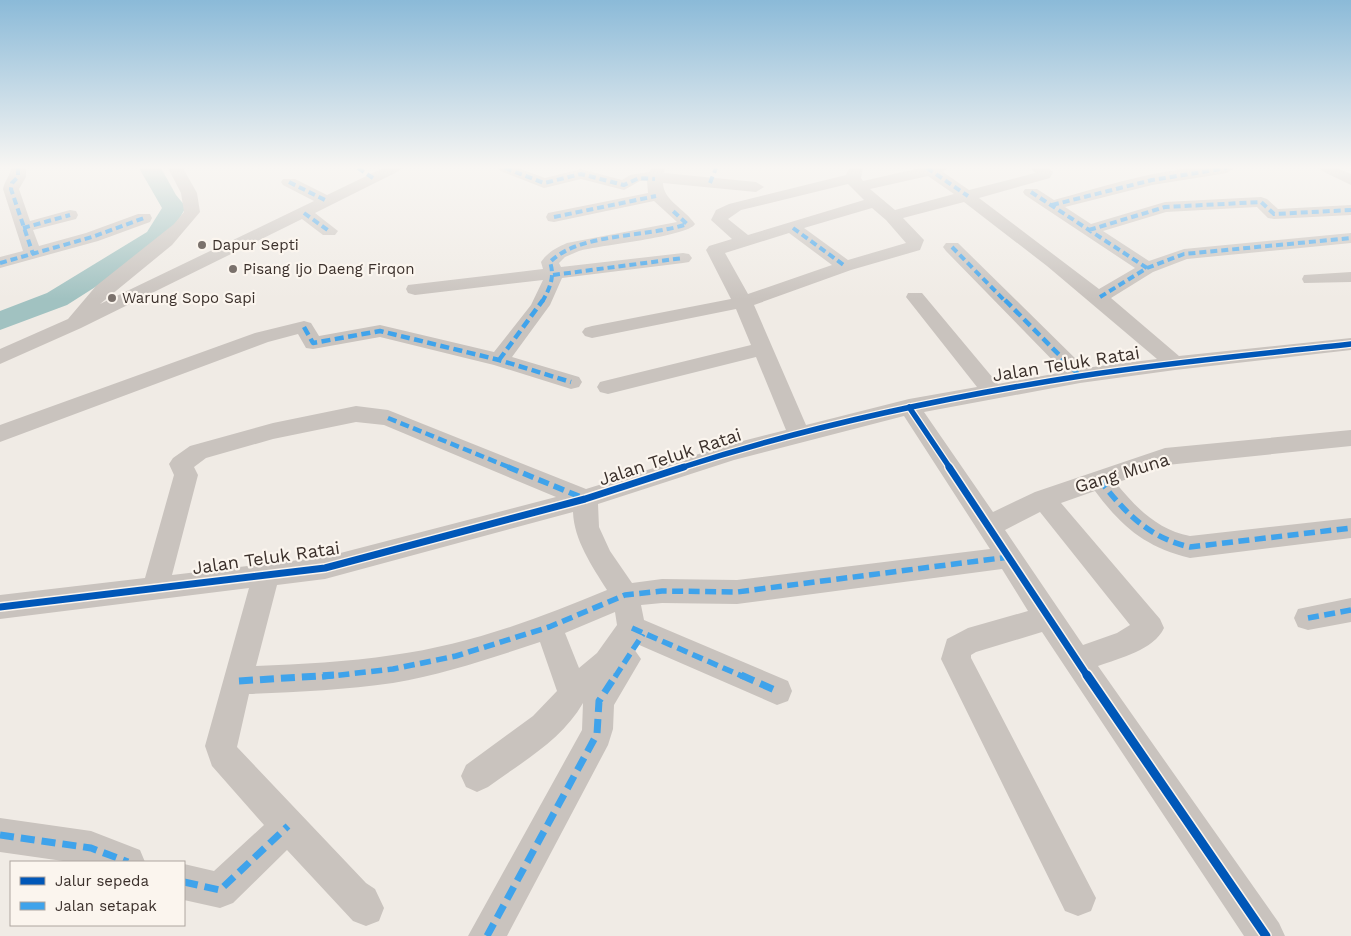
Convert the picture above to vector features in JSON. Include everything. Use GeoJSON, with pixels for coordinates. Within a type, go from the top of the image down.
{"type":"FeatureCollection","features":[{"type":"Feature","properties":{"kind":"street"},"geometry":{"type":"LineString","coordinates":[[18,212],[33,254]]}},
{"type":"Feature","properties":{"kind":"street"},"geometry":{"type":"LineString","coordinates":[[74,324],[85,306],[100,291],[180,230],[192,212]]}},
{"type":"Feature","properties":{"kind":"street"},"geometry":{"type":"LineString","coordinates":[[0,356],[74,324],[304,212],[329,231]]}},
{"type":"Feature","properties":{"kind":"street"},"geometry":{"type":"LineString","coordinates":[[554,217],[580,212]]}},
{"type":"Feature","properties":{"kind":"street"},"geometry":{"type":"LineString","coordinates":[[498,360],[524,329],[540,304],[553,274],[550,262],[557,252],[576,246],[687,224],[673,212]]}},
{"type":"Feature","properties":{"kind":"street"},"geometry":{"type":"LineString","coordinates":[[726,212],[722,214],[719,220],[746,242]]}},
{"type":"Feature","properties":{"kind":"street"},"geometry":{"type":"LineString","coordinates":[[799,434],[761,349],[743,302],[715,250],[844,212]]}},
{"type":"Feature","properties":{"kind":"street"},"geometry":{"type":"LineString","coordinates":[[592,332],[743,302],[845,266],[914,246],[915,240],[886,212]]}},
{"type":"Feature","properties":{"kind":"street"},"geometry":{"type":"LineString","coordinates":[[892,216],[908,212]]}},
{"type":"Feature","properties":{"kind":"street"},"geometry":{"type":"LineString","coordinates":[[989,212],[1100,297],[1175,363]]}},
{"type":"Feature","properties":{"kind":"street"},"geometry":{"type":"LineString","coordinates":[[1062,212],[1147,268]]}},
{"type":"Feature","properties":{"kind":"street"},"geometry":{"type":"LineString","coordinates":[[1089,230],[1150,212]]}},
{"type":"Feature","properties":{"kind":"street"},"geometry":{"type":"LineString","coordinates":[[1271,212],[1274,214],[1319,212]]}},
{"type":"Feature","properties":{"kind":"street"},"geometry":{"type":"LineString","coordinates":[[23,228],[70,216]]}},
{"type":"Feature","properties":{"kind":"street"},"geometry":{"type":"LineString","coordinates":[[0,263],[144,218]]}},
{"type":"Feature","properties":{"kind":"street"},"geometry":{"type":"LineString","coordinates":[[793,228],[845,266]]}},
{"type":"Feature","properties":{"kind":"street"},"geometry":{"type":"LineString","coordinates":[[1100,297],[1147,268],[1184,254],[1351,238]]}},
{"type":"Feature","properties":{"kind":"street"},"geometry":{"type":"LineString","coordinates":[[952,247],[1080,376]]}},
{"type":"Feature","properties":{"kind":"street"},"geometry":{"type":"LineString","coordinates":[[415,289],[683,258]]}},
{"type":"Feature","properties":{"kind":"street"},"geometry":{"type":"LineString","coordinates":[[1311,280],[1351,277]]}},
{"type":"Feature","properties":{"kind":"street"},"geometry":{"type":"LineString","coordinates":[[915,296],[992,391]]}},
{"type":"Feature","properties":{"kind":"street"},"geometry":{"type":"LineString","coordinates":[[0,434],[262,337],[304,327],[313,343],[380,331],[498,360],[571,382]]}},
{"type":"Feature","properties":{"kind":"street","name":"Jalan Teluk Ratai"},"geometry":{"type":"LineString","coordinates":[[0,607],[325,568],[585,499],[688,465],[799,434],[909,407],[1080,376],[1175,363],[1351,344]]}},
{"type":"Feature","properties":{"kind":"street"},"geometry":{"type":"LineString","coordinates":[[608,387],[761,349]]}},
{"type":"Feature","properties":{"kind":"street"},"geometry":{"type":"LineString","coordinates":[[909,407],[1048,618],[1266,936]]}},
{"type":"Feature","properties":{"kind":"street"},"geometry":{"type":"LineString","coordinates":[[156,589],[186,475],[181,464],[198,452],[273,431],[356,414],[388,418],[585,499],[586,527],[612,576],[625,595],[637,631],[599,701],[600,722],[597,734],[487,936]]}},
{"type":"Feature","properties":{"kind":"street","name":"Gang Muna"},"geometry":{"type":"LineString","coordinates":[[989,526],[1044,499],[1165,457],[1351,438]]}},
{"type":"Feature","properties":{"kind":"street"},"geometry":{"type":"LineString","coordinates":[[1100,479],[1120,508],[1144,528],[1172,544],[1190,546],[1351,528]]}},
{"type":"Feature","properties":{"kind":"street"},"geometry":{"type":"LineString","coordinates":[[1044,499],[1150,628],[1127,642],[1078,660]]}},
{"type":"Feature","properties":{"kind":"street"},"geometry":{"type":"LineString","coordinates":[[239,681],[318,677],[393,669],[456,656],[549,627],[625,595],[662,591],[737,592],[825,579],[911,571],[1009,557]]}},
{"type":"Feature","properties":{"kind":"street"},"geometry":{"type":"LineString","coordinates":[[266,575],[239,681],[223,733],[221,746],[223,756],[366,908]]}},
{"type":"Feature","properties":{"kind":"street"},"geometry":{"type":"LineString","coordinates":[[1308,618],[1351,610]]}},
{"type":"Feature","properties":{"kind":"street"},"geometry":{"type":"LineString","coordinates":[[1048,618],[968,641],[957,648],[956,660],[1078,898]]}},
{"type":"Feature","properties":{"kind":"street"},"geometry":{"type":"LineString","coordinates":[[549,627],[574,693]]}},
{"type":"Feature","properties":{"kind":"street"},"geometry":{"type":"LineString","coordinates":[[637,631],[778,690]]}},
{"type":"Feature","properties":{"kind":"street"},"geometry":{"type":"LineString","coordinates":[[477,776],[554,718],[574,693],[608,662],[637,631]]}},
{"type":"Feature","properties":{"kind":"street"},"geometry":{"type":"LineString","coordinates":[[185,882],[220,890],[288,826]]}},
{"type":"Feature","properties":{"kind":"street"},"geometry":{"type":"LineString","coordinates":[[0,835],[91,848],[125,861]]}},
{"type":"Feature","properties":{"kind":"waterway"},"geometry":{"type":"LineString","coordinates":[[0,321],[57,299],[157,237],[171,212]]}},
{"type":"Feature","properties":{"kind":"marked path"},"geometry":{"type":"LineString","coordinates":[[19,212],[33,254]]}},
{"type":"Feature","properties":{"kind":"marked path"},"geometry":{"type":"LineString","coordinates":[[554,217],[580,212]]}},
{"type":"Feature","properties":{"kind":"marked path"},"geometry":{"type":"LineString","coordinates":[[499,360],[532,318],[547,293],[552,282],[553,273],[550,262],[558,253],[592,242],[674,229],[687,224],[674,212]]}},
{"type":"Feature","properties":{"kind":"marked path"},"geometry":{"type":"LineString","coordinates":[[1061,212],[1147,268],[1100,297]]}},
{"type":"Feature","properties":{"kind":"marked path"},"geometry":{"type":"LineString","coordinates":[[1089,230],[1150,212]]}},
{"type":"Feature","properties":{"kind":"marked path"},"geometry":{"type":"LineString","coordinates":[[1271,212],[1274,214],[1319,212]]}},
{"type":"Feature","properties":{"kind":"marked path"},"geometry":{"type":"LineString","coordinates":[[304,213],[329,231]]}},
{"type":"Feature","properties":{"kind":"marked path"},"geometry":{"type":"LineString","coordinates":[[23,228],[70,215]]}},
{"type":"Feature","properties":{"kind":"marked path"},"geometry":{"type":"LineString","coordinates":[[0,263],[92,237],[144,218]]}},
{"type":"Feature","properties":{"kind":"marked path"},"geometry":{"type":"LineString","coordinates":[[793,228],[845,266]]}},
{"type":"Feature","properties":{"kind":"marked path"},"geometry":{"type":"LineString","coordinates":[[1147,268],[1184,254],[1351,238]]}},
{"type":"Feature","properties":{"kind":"marked path"},"geometry":{"type":"LineString","coordinates":[[952,247],[1080,376]]}},
{"type":"Feature","properties":{"kind":"marked path"},"geometry":{"type":"LineString","coordinates":[[553,275],[683,258]]}},
{"type":"Feature","properties":{"kind":"marked path"},"geometry":{"type":"LineString","coordinates":[[304,327],[313,343],[380,331],[499,360],[571,382]]}},
{"type":"Feature","properties":{"kind":"marked path"},"geometry":{"type":"LineString","coordinates":[[388,418],[583,498]]}},
{"type":"Feature","properties":{"kind":"marked path"},"geometry":{"type":"LineString","coordinates":[[1099,479],[1118,503],[1149,532],[1175,544],[1190,547],[1351,528]]}},
{"type":"Feature","properties":{"kind":"marked path"},"geometry":{"type":"LineString","coordinates":[[239,681],[318,677],[393,669],[456,656],[549,627],[625,595],[662,591],[737,592],[825,579],[911,571],[1009,557]]}},
{"type":"Feature","properties":{"kind":"marked path"},"geometry":{"type":"LineString","coordinates":[[1308,618],[1351,610]]}},
{"type":"Feature","properties":{"kind":"marked path"},"geometry":{"type":"LineString","coordinates":[[632,628],[777,691]]}},
{"type":"Feature","properties":{"kind":"marked path"},"geometry":{"type":"LineString","coordinates":[[487,936],[597,734],[599,701],[643,634]]}},
{"type":"Feature","properties":{"kind":"marked path"},"geometry":{"type":"LineString","coordinates":[[185,882],[220,890],[288,826]]}},
{"type":"Feature","properties":{"kind":"marked path"},"geometry":{"type":"LineString","coordinates":[[0,835],[91,848],[125,861]]}},
{"type":"Feature","properties":{"kind":"cycle path"},"geometry":{"type":"LineString","coordinates":[[0,607],[325,568],[585,499],[731,452],[909,407],[1080,376],[1175,363],[1351,344]]}},
{"type":"Feature","properties":{"kind":"cycle path"},"geometry":{"type":"LineString","coordinates":[[909,407],[1048,618],[1266,936]]}},
{"type":"Feature","properties":{"kind":"place","name":"Dapur Septi"},"geometry":{"type":"Point","coordinates":[202,245]}},
{"type":"Feature","properties":{"kind":"place","name":"Pisang Ijo Daeng Firqon"},"geometry":{"type":"Point","coordinates":[233,269]}},
{"type":"Feature","properties":{"kind":"place","name":"Warung Sopo Sapi"},"geometry":{"type":"Point","coordinates":[112,298]}}]}
